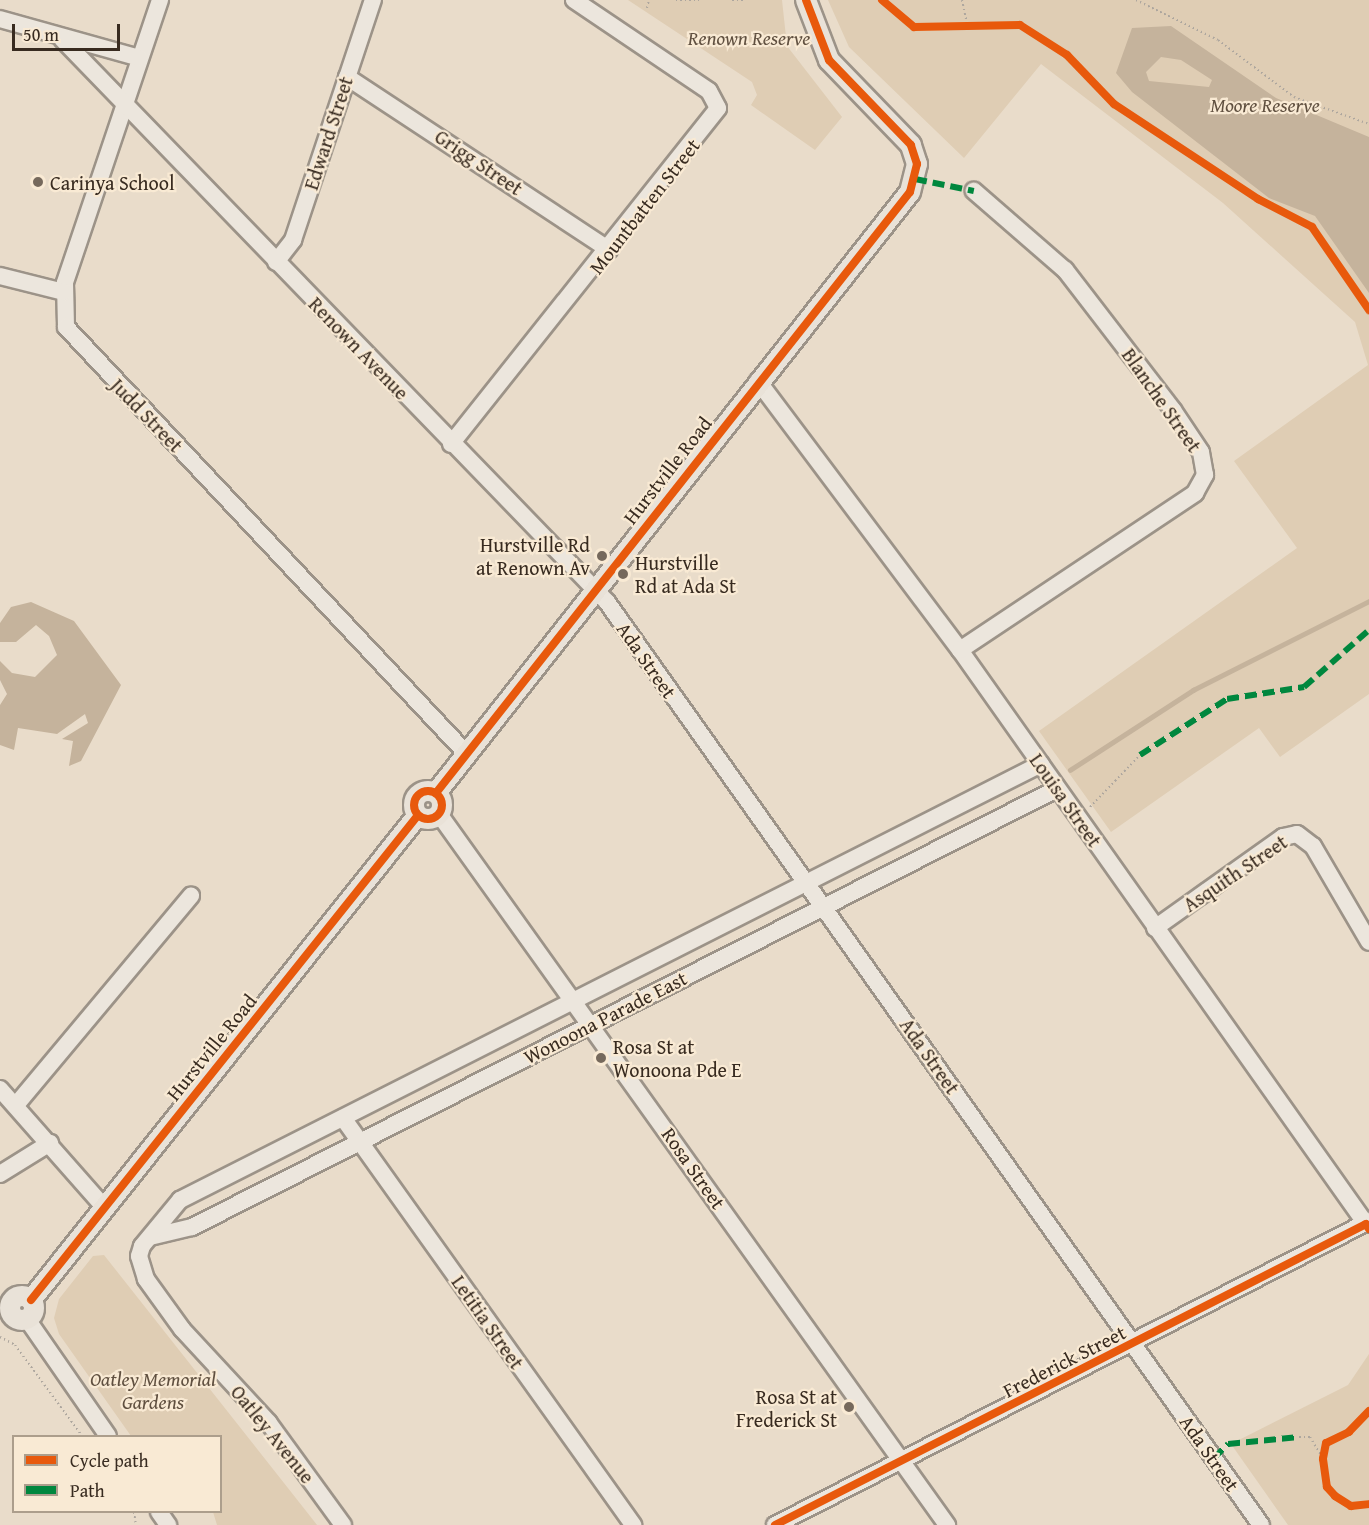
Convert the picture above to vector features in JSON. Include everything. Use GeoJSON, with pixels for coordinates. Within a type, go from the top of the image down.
{"type":"FeatureCollection","features":[{"type":"Feature","properties":{"kind":"main road","name":"Hurstville Road"},"geometry":{"type":"LineString","coordinates":[[436,793],[465,752],[910,192],[917,164],[907,139],[829,60],[806,0]]}},
{"type":"Feature","properties":{"kind":"main road"},"geometry":{"type":"LineString","coordinates":[[436,793],[441,801],[439,814],[431,819],[418,815],[413,807],[418,794],[436,793]]}},
{"type":"Feature","properties":{"kind":"main road","name":"Hurstville Road"},"geometry":{"type":"LineString","coordinates":[[17,1312],[105,1208],[418,815]]}},
{"type":"Feature","properties":{"kind":"street","name":"Judd Street"},"geometry":{"type":"LineString","coordinates":[[160,0],[63,292],[63,315],[73,337],[465,752]]}},
{"type":"Feature","properties":{"kind":"street","name":"Edward Street"},"geometry":{"type":"LineString","coordinates":[[276,262],[293,240],[373,0]]}},
{"type":"Feature","properties":{"kind":"street","name":"Mountbatten Street"},"geometry":{"type":"LineString","coordinates":[[451,444],[609,250],[718,108],[709,91],[574,0]]}},
{"type":"Feature","properties":{"kind":"street"},"geometry":{"type":"LineString","coordinates":[[0,19],[62,39],[80,39],[140,58]]}},
{"type":"Feature","properties":{"kind":"street","name":"Renown Avenue"},"geometry":{"type":"LineString","coordinates":[[62,39],[593,590]]}},
{"type":"Feature","properties":{"kind":"street","name":"Grigg Street"},"geometry":{"type":"LineString","coordinates":[[347,77],[609,250]]}},
{"type":"Feature","properties":{"kind":"street","name":"Blanche Street"},"geometry":{"type":"LineString","coordinates":[[960,650],[1195,493],[1205,475],[1201,452],[1173,410],[1065,270],[974,191]]}},
{"type":"Feature","properties":{"kind":"street"},"geometry":{"type":"LineString","coordinates":[[0,276],[63,292]]}},
{"type":"Feature","properties":{"kind":"street","name":"Louisa Street"},"geometry":{"type":"LineString","coordinates":[[758,381],[960,650],[1155,928],[1368,1223]]}},
{"type":"Feature","properties":{"kind":"street","name":"Ada Street"},"geometry":{"type":"LineString","coordinates":[[593,590],[824,906],[1261,1525]]}},
{"type":"Feature","properties":{"kind":"street","name":"Wonoona Parade East"},"geometry":{"type":"LineString","coordinates":[[154,1291],[139,1256],[150,1237],[180,1200],[575,1002],[806,881],[1041,764]]}},
{"type":"Feature","properties":{"kind":"street","name":"Wonoona Parade East"},"geometry":{"type":"LineString","coordinates":[[150,1237],[192,1227],[1058,789]]}},
{"type":"Feature","properties":{"kind":"street","name":"Rosa Street"},"geometry":{"type":"LineString","coordinates":[[439,814],[947,1525]]}},
{"type":"Feature","properties":{"kind":"street","name":"Asquith Street"},"geometry":{"type":"LineString","coordinates":[[1155,928],[1283,837],[1298,834],[1313,846],[1369,942]]}},
{"type":"Feature","properties":{"kind":"street"},"geometry":{"type":"LineString","coordinates":[[16,1105],[191,896]]}},
{"type":"Feature","properties":{"kind":"street"},"geometry":{"type":"LineString","coordinates":[[0,1089],[105,1208]]}},
{"type":"Feature","properties":{"kind":"street","name":"Letitia Street"},"geometry":{"type":"LineString","coordinates":[[343,1118],[629,1524]]}},
{"type":"Feature","properties":{"kind":"street"},"geometry":{"type":"LineString","coordinates":[[0,1174],[50,1143]]}},
{"type":"Feature","properties":{"kind":"street","name":"Frederick Street"},"geometry":{"type":"LineString","coordinates":[[775,1525],[1134,1345],[1368,1223]]}},
{"type":"Feature","properties":{"kind":"street","name":"Oatley Avenue"},"geometry":{"type":"LineString","coordinates":[[154,1291],[268,1423],[343,1525]]}},
{"type":"Feature","properties":{"kind":"street"},"geometry":{"type":"LineString","coordinates":[[17,1312],[107,1435]]}},
{"type":"Feature","properties":{"kind":"path"},"geometry":{"type":"LineString","coordinates":[[647,8],[649,0]]}},
{"type":"Feature","properties":{"kind":"path"},"geometry":{"type":"LineString","coordinates":[[676,0],[699,0]]}},
{"type":"Feature","properties":{"kind":"path"},"geometry":{"type":"LineString","coordinates":[[732,0],[744,0]]}},
{"type":"Feature","properties":{"kind":"path"},"geometry":{"type":"LineString","coordinates":[[962,0],[967,24]]}},
{"type":"Feature","properties":{"kind":"path"},"geometry":{"type":"LineString","coordinates":[[1136,0],[1218,40],[1294,97],[1369,124]]}},
{"type":"Feature","properties":{"kind":"path"},"geometry":{"type":"LineString","coordinates":[[955,28],[967,24],[977,25]]}},
{"type":"Feature","properties":{"kind":"path"},"geometry":{"type":"LineString","coordinates":[[1080,818],[1140,755]]}},
{"type":"Feature","properties":{"kind":"path"},"geometry":{"type":"LineString","coordinates":[[0,1337],[15,1345],[81,1435]]}},
{"type":"Feature","properties":{"kind":"path"},"geometry":{"type":"LineString","coordinates":[[1299,1437],[1310,1437],[1323,1459]]}},
{"type":"Feature","properties":{"kind":"path"},"geometry":{"type":"LineString","coordinates":[[1324,1468],[1326,1443]]}},
{"type":"Feature","properties":{"kind":"green space","name":"Renown Reserve"},"geometry":{"type":"Polygon","coordinates":[[[628,0],[782,0],[787,46],[842,117],[815,150],[751,105],[757,95],[752,82],[628,0]]]}},
{"type":"Feature","properties":{"kind":"green space","name":"Moore Reserve"},"geometry":{"type":"Polygon","coordinates":[[[828,0],[1369,0],[1369,694],[1280,757],[1259,728],[1111,832],[1039,731],[1297,548],[1234,461],[1368,365],[1355,322],[1223,203],[1041,64],[964,158],[849,47],[828,0]]]}},
{"type":"Feature","properties":{"kind":"green space","name":"Oatley Memorial Gardens"},"geometry":{"type":"Polygon","coordinates":[[[104,1255],[317,1525],[217,1525],[213,1513],[222,1513],[222,1435],[130,1435],[59,1334],[54,1318],[59,1299],[93,1256],[104,1255]]]}},
{"type":"Feature","properties":{"kind":"green space"},"geometry":{"type":"Polygon","coordinates":[[[1369,1354],[1369,1525],[1288,1525],[1231,1444],[1348,1385],[1369,1354]]]}},
{"type":"Feature","properties":{"kind":"shaded area"},"geometry":{"type":"Polygon","coordinates":[[[1171,26],[1276,98],[1369,137],[1369,293],[1315,216],[1269,198],[1132,92],[1116,73],[1132,28],[1171,26]],[[1161,57],[1146,72],[1149,81],[1209,87],[1212,80],[1181,60],[1161,57]]]}},
{"type":"Feature","properties":{"kind":"shaded area"},"geometry":{"type":"Polygon","coordinates":[[[31,602],[74,621],[121,685],[81,761],[69,766],[73,741],[62,739],[88,723],[85,714],[57,734],[18,728],[14,750],[0,745],[0,705],[7,694],[0,680],[0,661],[12,673],[35,677],[57,655],[49,636],[36,625],[16,642],[0,642],[0,623],[11,607],[31,602]]]}},
{"type":"Feature","properties":{"kind":"waterway"},"geometry":{"type":"LineString","coordinates":[[1070,770],[1193,690],[1369,601]]}},
{"type":"Feature","properties":{"kind":"marked path"},"geometry":{"type":"LineString","coordinates":[[915,179],[974,191]]}},
{"type":"Feature","properties":{"kind":"marked path"},"geometry":{"type":"LineString","coordinates":[[1140,755],[1227,699],[1304,687],[1369,630]]}},
{"type":"Feature","properties":{"kind":"marked path"},"geometry":{"type":"LineString","coordinates":[[1214,1458],[1228,1444],[1299,1437]]}},
{"type":"Feature","properties":{"kind":"cycle path"},"geometry":{"type":"LineString","coordinates":[[436,793],[910,192],[917,164],[911,145],[829,60],[806,0]]}},
{"type":"Feature","properties":{"kind":"cycle path"},"geometry":{"type":"LineString","coordinates":[[882,0],[914,27],[1020,25],[1067,55],[1114,104],[1258,199],[1312,227],[1369,310]]}},
{"type":"Feature","properties":{"kind":"cycle path"},"geometry":{"type":"LineString","coordinates":[[428,791],[438,795],[442,805],[438,815],[428,819],[418,815],[414,805],[418,795],[428,791]]}},
{"type":"Feature","properties":{"kind":"cycle path"},"geometry":{"type":"LineString","coordinates":[[31,1300],[418,815]]}},
{"type":"Feature","properties":{"kind":"cycle path"},"geometry":{"type":"LineString","coordinates":[[775,1525],[1366,1224],[1369,1229]]}},
{"type":"Feature","properties":{"kind":"cycle path"},"geometry":{"type":"LineString","coordinates":[[1369,1411],[1349,1432],[1326,1443],[1323,1459],[1327,1487],[1335,1496],[1351,1506],[1369,1504]]}},
{"type":"Feature","properties":{"kind":"place","name":"Carinya School"},"geometry":{"type":"Point","coordinates":[38,182]}},
{"type":"Feature","properties":{"kind":"place","name":"Hurstville Rd at Renown Av"},"geometry":{"type":"Point","coordinates":[602,556]}},
{"type":"Feature","properties":{"kind":"place","name":"Hurstville Rd at Ada St"},"geometry":{"type":"Point","coordinates":[623,574]}},
{"type":"Feature","properties":{"kind":"place","name":"Rosa St at Wonoona Pde E"},"geometry":{"type":"Point","coordinates":[601,1058]}},
{"type":"Feature","properties":{"kind":"place","name":"Rosa St at Frederick St"},"geometry":{"type":"Point","coordinates":[849,1407]}}]}
